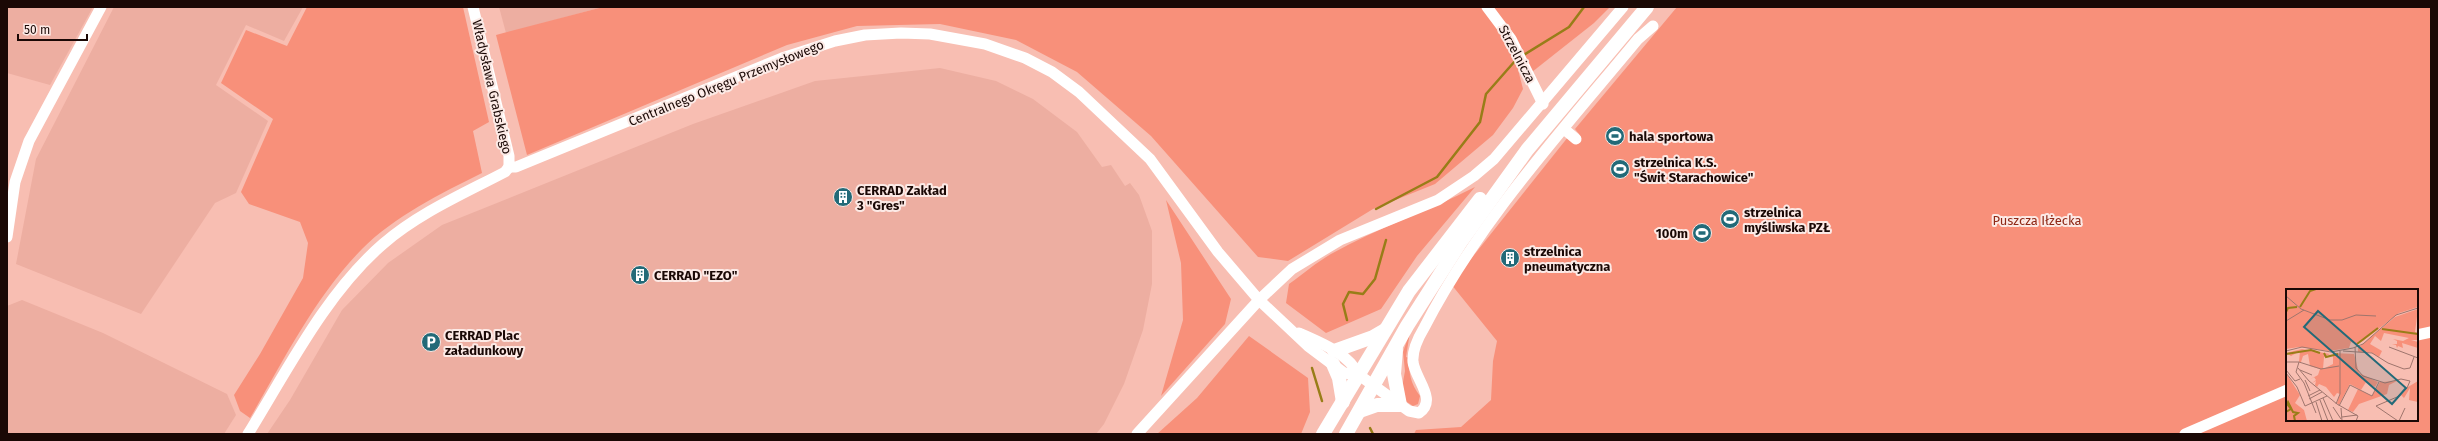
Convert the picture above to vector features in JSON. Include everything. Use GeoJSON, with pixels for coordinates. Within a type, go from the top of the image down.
{"type":"FeatureCollection","features":[{"type":"Feature","properties":{"kind":"main road"},"geometry":{"type":"LineString","coordinates":[[1323,434],[1385,330],[1410,291],[1444,245],[1481,198],[1527,150],[1647,7]]}},
{"type":"Feature","properties":{"kind":"main road"},"geometry":{"type":"LineString","coordinates":[[1346,434],[1397,344],[1446,264],[1527,150]]}},
{"type":"Feature","properties":{"kind":"main road"},"geometry":{"type":"LineString","coordinates":[[1343,402],[1339,378],[1333,357],[1385,330]]}},
{"type":"Feature","properties":{"kind":"main road"},"geometry":{"type":"LineString","coordinates":[[1360,411],[1377,405],[1400,405],[1394,374],[1397,344]]}},
{"type":"Feature","properties":{"kind":"street"},"geometry":{"type":"LineString","coordinates":[[7,237],[15,182],[24,152],[101,7]]}},
{"type":"Feature","properties":{"kind":"street","name":"Władysława Grabskiego"},"geometry":{"type":"LineString","coordinates":[[473,7],[509,156],[509,167]]}},
{"type":"Feature","properties":{"kind":"street","name":"Strzelnicza"},"geometry":{"type":"LineString","coordinates":[[1488,7],[1511,39],[1543,104]]}},
{"type":"Feature","properties":{"kind":"street"},"geometry":{"type":"LineString","coordinates":[[1136,434],[1259,300],[1292,269],[1316,253],[1340,240],[1438,200],[1474,176],[1494,160],[1543,104],[1623,7]]}},
{"type":"Feature","properties":{"kind":"street"},"geometry":{"type":"LineString","coordinates":[[1359,375],[1409,411],[1419,413],[1427,404],[1426,394],[1417,379],[1413,361],[1417,342],[1472,246],[1496,212],[1638,39],[1653,26]]}},
{"type":"Feature","properties":{"kind":"street","name":"Centralnego Okręgu Przemysłowego"},"geometry":{"type":"LineString","coordinates":[[248,434],[323,316],[342,289],[366,260],[383,244],[417,219],[505,172],[509,167],[516,167],[821,45],[849,38],[886,33],[930,34],[965,40],[999,48],[1025,58],[1052,72],[1079,92],[1150,159],[1218,252],[1259,300],[1308,346],[1333,357],[1344,373],[1359,375]]}},
{"type":"Feature","properties":{"kind":"street"},"geometry":{"type":"LineString","coordinates":[[1564,129],[1576,139]]}},
{"type":"Feature","properties":{"kind":"street"},"geometry":{"type":"LineString","coordinates":[[2418,335],[2431,332]]}},
{"type":"Feature","properties":{"kind":"street"},"geometry":{"type":"LineString","coordinates":[[2185,434],[2286,390]]}},
{"type":"Feature","properties":{"kind":"shaded area"},"geometry":{"type":"Polygon","coordinates":[[[7,7],[93,7],[50,85],[7,73],[7,7]]]}},
{"type":"Feature","properties":{"kind":"shaded area"},"geometry":{"type":"Polygon","coordinates":[[[114,7],[303,7],[284,41],[246,25],[216,85],[268,121],[236,193],[215,203],[141,314],[16,264],[36,159],[114,7]]]}},
{"type":"Feature","properties":{"kind":"shaded area"},"geometry":{"type":"Polygon","coordinates":[[[499,7],[603,7],[506,33],[499,7]]]}},
{"type":"Feature","properties":{"kind":"shaded area"},"geometry":{"type":"Polygon","coordinates":[[[940,68],[996,81],[1033,99],[1077,132],[1102,167],[1111,165],[1125,186],[1130,183],[1139,195],[1152,231],[1152,284],[1143,330],[1124,384],[1104,424],[1096,434],[267,434],[290,400],[342,310],[388,263],[442,225],[693,124],[815,81],[940,68]]]}},
{"type":"Feature","properties":{"kind":"shaded area"},"geometry":{"type":"Polygon","coordinates":[[[22,300],[103,333],[227,394],[236,415],[224,434],[7,434],[7,306],[22,300]]]}},
{"type":"Feature","properties":{"kind":"green space"},"geometry":{"type":"Polygon","coordinates":[[[307,7],[463,7],[489,122],[473,131],[482,173],[403,216],[362,249],[329,288],[314,309],[250,418],[240,411],[234,395],[260,354],[303,278],[308,243],[300,222],[249,204],[241,192],[273,119],[221,83],[246,30],[287,46],[307,7]]]}},
{"type":"Feature","properties":{"kind":"green space"},"geometry":{"type":"Polygon","coordinates":[[[603,7],[1481,7],[1491,17],[1513,50],[1523,89],[1513,108],[1493,135],[1435,184],[1373,209],[1288,261],[1258,257],[1151,136],[1077,72],[1016,40],[940,24],[857,26],[787,45],[527,155],[496,35],[603,7]]]}},
{"type":"Feature","properties":{"kind":"green space"},"geometry":{"type":"Polygon","coordinates":[[[1493,7],[1610,7],[1594,23],[1532,72],[1493,7]]]}},
{"type":"Feature","properties":{"kind":"green space","name":"Puszcza Iłżecka"},"geometry":{"type":"Polygon","coordinates":[[[1677,7],[2431,7],[2431,434],[1414,434],[1416,430],[1461,427],[1491,400],[1493,361],[1497,341],[1451,284],[1568,137],[1574,142],[1579,134],[1575,129],[1677,7]]]}},
{"type":"Feature","properties":{"kind":"green space"},"geometry":{"type":"Polygon","coordinates":[[[1475,187],[1417,256],[1381,309],[1326,333],[1286,303],[1289,284],[1326,257],[1366,236],[1475,187]]]}},
{"type":"Feature","properties":{"kind":"green space"},"geometry":{"type":"Polygon","coordinates":[[[1166,200],[1231,299],[1225,324],[1161,396],[1183,320],[1181,263],[1166,200]]]}},
{"type":"Feature","properties":{"kind":"green space"},"geometry":{"type":"Polygon","coordinates":[[[1410,332],[1406,357],[1409,358],[1412,382],[1420,396],[1418,404],[1413,406],[1404,400],[1401,393],[1405,371],[1403,352],[1410,332]]]}},
{"type":"Feature","properties":{"kind":"green space"},"geometry":{"type":"Polygon","coordinates":[[[1249,336],[1308,378],[1310,412],[1301,434],[1157,434],[1197,398],[1249,336]]]}},
{"type":"Feature","properties":{"kind":"waterway"},"geometry":{"type":"LineString","coordinates":[[1522,56],[1569,27],[1584,7]]}},
{"type":"Feature","properties":{"kind":"waterway"},"geometry":{"type":"LineString","coordinates":[[1376,209],[1437,177],[1480,122],[1486,94],[1515,61]]}},
{"type":"Feature","properties":{"kind":"waterway"},"geometry":{"type":"LineString","coordinates":[[1347,320],[1343,304],[1349,292],[1363,294],[1375,279],[1386,240]]}},
{"type":"Feature","properties":{"kind":"waterway"},"geometry":{"type":"LineString","coordinates":[[1312,368],[1322,401]]}},
{"type":"Feature","properties":{"kind":"waterway"},"geometry":{"type":"LineString","coordinates":[[1370,428],[1373,434]]}},
{"type":"Feature","properties":{"kind":"place","name":"hala sportowa"},"geometry":{"type":"Point","coordinates":[1615,136]}},
{"type":"Feature","properties":{"kind":"place","name":"strzelnica K.S. \"Świt Starachowice\""},"geometry":{"type":"Point","coordinates":[1620,169]}},
{"type":"Feature","properties":{"kind":"place","name":"CERRAD Zakład 3 \"Gres\""},"geometry":{"type":"Point","coordinates":[843,197]}},
{"type":"Feature","properties":{"kind":"place","name":"strzelnica myśliwska PZŁ"},"geometry":{"type":"Point","coordinates":[1730,219]}},
{"type":"Feature","properties":{"kind":"place","name":"100m"},"geometry":{"type":"Point","coordinates":[1702,233]}},
{"type":"Feature","properties":{"kind":"place","name":"strzelnica pneumatyczna"},"geometry":{"type":"Point","coordinates":[1510,258]}},
{"type":"Feature","properties":{"kind":"place","name":"CERRAD \"EZO\""},"geometry":{"type":"Point","coordinates":[640,275]}},
{"type":"Feature","properties":{"kind":"place","name":"CERRAD Plac załadunkowy"},"geometry":{"type":"Point","coordinates":[431,342]}}]}
